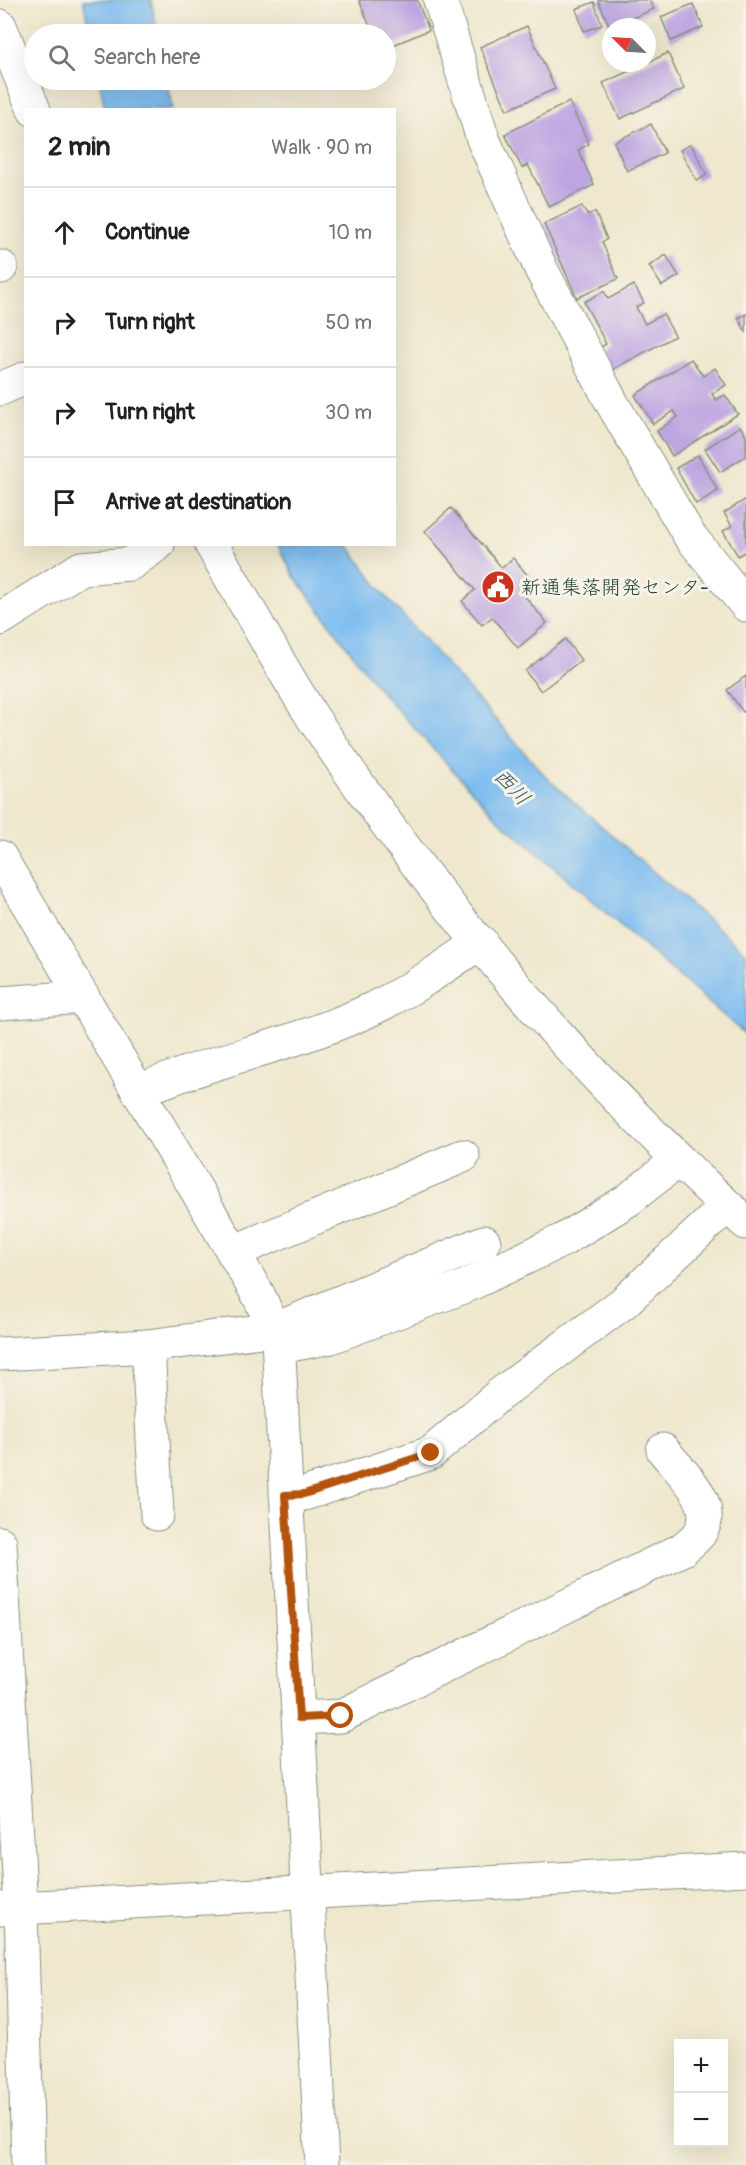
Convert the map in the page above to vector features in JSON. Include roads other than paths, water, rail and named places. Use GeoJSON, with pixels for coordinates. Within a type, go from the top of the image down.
{"type":"FeatureCollection","features":[{"type":"Feature","properties":{"kind":"street"},"geometry":{"type":"LineString","coordinates":[[440,0],[483,139],[541,269],[612,403],[689,535],[746,604]]}},
{"type":"Feature","properties":{"kind":"street"},"geometry":{"type":"LineString","coordinates":[[0,26],[21,98]]}},
{"type":"Feature","properties":{"kind":"street"},"geometry":{"type":"LineString","coordinates":[[0,389],[24,379]]}},
{"type":"Feature","properties":{"kind":"street"},"geometry":{"type":"LineString","coordinates":[[0,619],[81,568],[130,564],[155,546]]}},
{"type":"Feature","properties":{"kind":"street"},"geometry":{"type":"LineString","coordinates":[[212,546],[315,720],[416,861],[541,1018],[677,1161],[737,1215],[499,1395],[431,1453],[304,1494],[285,1495]]}},
{"type":"Feature","properties":{"kind":"street"},"geometry":{"type":"LineString","coordinates":[[2,862],[233,1252],[278,1338],[322,2165]]}},
{"type":"Feature","properties":{"kind":"street"},"geometry":{"type":"LineString","coordinates":[[139,1091],[311,1034],[376,1007],[433,974],[481,942]]}},
{"type":"Feature","properties":{"kind":"street"},"geometry":{"type":"LineString","coordinates":[[0,1003],[83,997]]}},
{"type":"Feature","properties":{"kind":"street"},"geometry":{"type":"LineString","coordinates":[[233,1252],[463,1156]]}},
{"type":"Feature","properties":{"kind":"street"},"geometry":{"type":"LineString","coordinates":[[0,1354],[331,1337],[466,1286],[563,1240],[628,1200],[677,1161]]}},
{"type":"Feature","properties":{"kind":"street"},"geometry":{"type":"LineString","coordinates":[[278,1338],[484,1242]]}},
{"type":"Feature","properties":{"kind":"street"},"geometry":{"type":"LineString","coordinates":[[148,1346],[157,1514]]}},
{"type":"Feature","properties":{"kind":"street"},"geometry":{"type":"LineString","coordinates":[[299,1718],[341,1716],[683,1549],[700,1534],[707,1516],[703,1500],[663,1450]]}},
{"type":"Feature","properties":{"kind":"street"},"geometry":{"type":"LineString","coordinates":[[0,1543],[11,1908],[27,2165]]}},
{"type":"Feature","properties":{"kind":"street"},"geometry":{"type":"LineString","coordinates":[[11,1908],[309,1890],[746,1869]]}},
{"type":"Feature","properties":{"kind":"water"},"geometry":{"type":"Polygon","coordinates":[[[83,0],[151,0],[156,24],[88,24],[83,0]]]}},
{"type":"Feature","properties":{"kind":"water"},"geometry":{"type":"Polygon","coordinates":[[[101,90],[169,90],[173,108],[105,108],[101,90]]]}},
{"type":"Feature","properties":{"kind":"water","name":"西川"},"geometry":{"type":"Polygon","coordinates":[[[279,546],[349,546],[382,592],[549,780],[746,953],[746,1035],[496,817],[382,693],[294,576],[279,546]]]}},
{"type":"Feature","properties":{"kind":"place","name":"新通集落開発センタ-"},"geometry":{"type":"Point","coordinates":[498,587]}}]}
